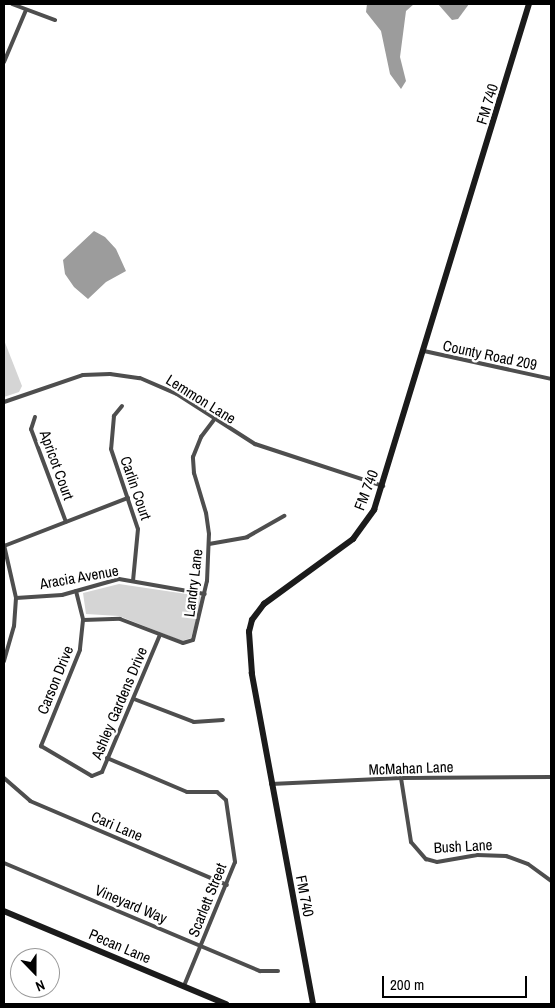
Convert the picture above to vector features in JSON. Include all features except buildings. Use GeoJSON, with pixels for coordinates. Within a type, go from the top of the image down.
{"type":"FeatureCollection","features":[{"type":"Feature","properties":{"kind":"main road","name":"FM 740"},"geometry":{"type":"LineString","coordinates":[[312,1004],[249,654],[252,620],[272,597],[353,539],[370,516],[383,486],[528,4]]}},
{"type":"Feature","properties":{"kind":"main road","name":"Pecan Lane"},"geometry":{"type":"LineString","coordinates":[[4,911],[226,1004]]}},
{"type":"Feature","properties":{"kind":"street"},"geometry":{"type":"LineString","coordinates":[[12,4],[55,20]]}},
{"type":"Feature","properties":{"kind":"street"},"geometry":{"type":"LineString","coordinates":[[4,62],[26,10]]}},
{"type":"Feature","properties":{"kind":"street","name":"County Road 209"},"geometry":{"type":"LineString","coordinates":[[424,351],[551,379]]}},
{"type":"Feature","properties":{"kind":"street","name":"Lemmon Lane"},"geometry":{"type":"LineString","coordinates":[[4,402],[72,378],[110,374],[154,383],[177,394],[214,420],[256,444],[383,486]]}},
{"type":"Feature","properties":{"kind":"street","name":"Carlin Court"},"geometry":{"type":"LineString","coordinates":[[122,406],[114,416],[111,449],[138,529],[133,581]]}},
{"type":"Feature","properties":{"kind":"street","name":"Apricot Court"},"geometry":{"type":"LineString","coordinates":[[35,417],[32,429],[66,522]]}},
{"type":"Feature","properties":{"kind":"street","name":"Landry Lane"},"geometry":{"type":"LineString","coordinates":[[83,620],[120,619],[183,643],[191,642],[198,626],[205,594],[209,544],[206,513],[192,466],[198,443],[214,420]]}},
{"type":"Feature","properties":{"kind":"street"},"geometry":{"type":"LineString","coordinates":[[4,662],[14,626],[16,598],[4,546],[128,498]]}},
{"type":"Feature","properties":{"kind":"street"},"geometry":{"type":"LineString","coordinates":[[209,544],[248,537],[284,516]]}},
{"type":"Feature","properties":{"kind":"street","name":"Aracia Avenue"},"geometry":{"type":"LineString","coordinates":[[16,598],[76,591],[105,581],[133,581],[205,594]]}},
{"type":"Feature","properties":{"kind":"street","name":"Carson Drive"},"geometry":{"type":"LineString","coordinates":[[68,762],[44,749],[41,744],[78,658],[83,620],[76,591]]}},
{"type":"Feature","properties":{"kind":"street","name":"Ashley Gardens Drive"},"geometry":{"type":"LineString","coordinates":[[68,762],[95,776],[102,772],[160,635]]}},
{"type":"Feature","properties":{"kind":"street"},"geometry":{"type":"LineString","coordinates":[[134,699],[194,722],[223,720]]}},
{"type":"Feature","properties":{"kind":"street","name":"Scarlett Street"},"geometry":{"type":"LineString","coordinates":[[108,758],[187,792],[217,792],[224,796],[236,854],[227,885],[184,986]]}},
{"type":"Feature","properties":{"kind":"street","name":"McMahan Lane"},"geometry":{"type":"LineString","coordinates":[[271,784],[401,778],[551,777]]}},
{"type":"Feature","properties":{"kind":"street","name":"Cari Lane"},"geometry":{"type":"LineString","coordinates":[[4,778],[30,801],[227,885]]}},
{"type":"Feature","properties":{"kind":"street","name":"Bush Lane"},"geometry":{"type":"LineString","coordinates":[[401,778],[412,842],[426,859],[437,862],[477,854],[506,856],[528,864],[551,881]]}},
{"type":"Feature","properties":{"kind":"street","name":"Vineyard Way"},"geometry":{"type":"LineString","coordinates":[[4,863],[260,971],[278,971]]}},
{"type":"Feature","properties":{"kind":"shaded area"},"geometry":{"type":"Polygon","coordinates":[[[367,4],[414,4],[406,11],[400,57],[406,81],[401,89],[390,74],[381,31],[366,12],[367,4]]]}},
{"type":"Feature","properties":{"kind":"shaded area"},"geometry":{"type":"Polygon","coordinates":[[[438,4],[469,4],[458,19],[452,20],[438,4]]]}},
{"type":"Feature","properties":{"kind":"shaded area"},"geometry":{"type":"Polygon","coordinates":[[[94,231],[105,237],[116,249],[126,271],[106,282],[88,299],[74,287],[65,274],[63,260],[94,231]]]}},
{"type":"Feature","properties":{"kind":"shaded area"},"geometry":{"type":"Polygon","coordinates":[[[4,340],[22,386],[19,392],[4,397],[4,340]]]}},
{"type":"Feature","properties":{"kind":"shaded area"},"geometry":{"type":"Polygon","coordinates":[[[119,584],[200,596],[202,599],[191,638],[182,641],[119,616],[86,614],[83,593],[119,584]]]}}]}
